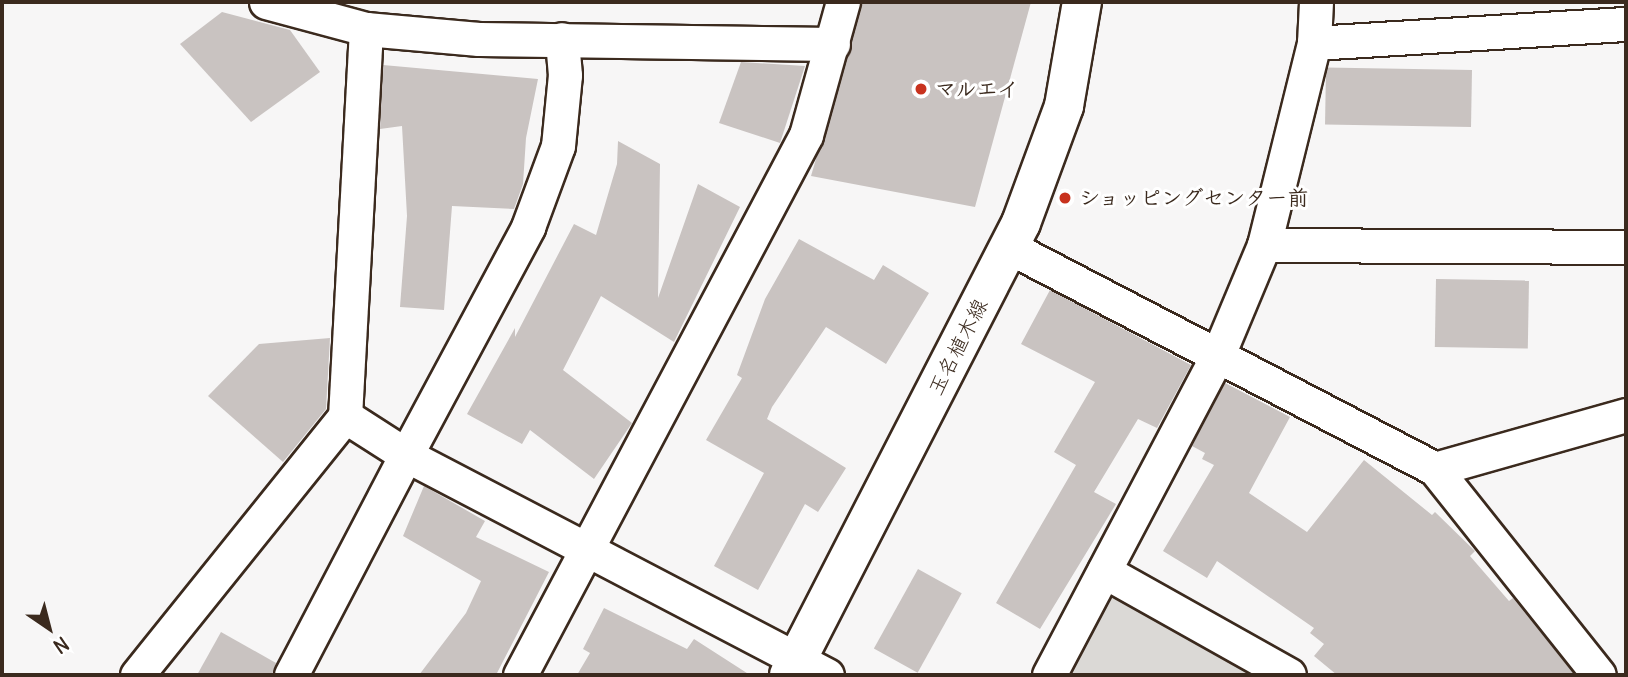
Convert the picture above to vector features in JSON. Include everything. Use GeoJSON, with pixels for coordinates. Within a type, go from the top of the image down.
{"type":"FeatureCollection","features":[{"type":"Feature","properties":{"kind":"main road","name":"玉名植木線"},"geometry":{"type":"LineString","coordinates":[[804,670],[1009,247],[1064,106],[1082,2]]}},
{"type":"Feature","properties":{"kind":"street"},"geometry":{"type":"LineString","coordinates":[[266,2],[366,29],[479,39],[832,44]]}},
{"type":"Feature","properties":{"kind":"street"},"geometry":{"type":"LineString","coordinates":[[520,675],[806,135],[843,2]]}},
{"type":"Feature","properties":{"kind":"street"},"geometry":{"type":"LineString","coordinates":[[1049,675],[1218,355],[1264,245],[1314,43],[1316,2]]}},
{"type":"Feature","properties":{"kind":"street"},"geometry":{"type":"LineString","coordinates":[[1314,43],[1626,24]]}},
{"type":"Feature","properties":{"kind":"street"},"geometry":{"type":"LineString","coordinates":[[137,675],[345,416],[366,29]]}},
{"type":"Feature","properties":{"kind":"street"},"geometry":{"type":"LineString","coordinates":[[291,675],[528,227],[558,146],[565,75],[562,39]]}},
{"type":"Feature","properties":{"kind":"street"},"geometry":{"type":"LineString","coordinates":[[1264,245],[1626,247]]}},
{"type":"Feature","properties":{"kind":"street"},"geometry":{"type":"LineString","coordinates":[[1009,247],[1435,468],[1599,675]]}},
{"type":"Feature","properties":{"kind":"street"},"geometry":{"type":"LineString","coordinates":[[1435,468],[1626,415]]}},
{"type":"Feature","properties":{"kind":"street"},"geometry":{"type":"LineString","coordinates":[[345,416],[407,455],[804,670]]}},
{"type":"Feature","properties":{"kind":"street"},"geometry":{"type":"LineString","coordinates":[[1104,570],[1289,675]]}},
{"type":"Feature","properties":{"kind":"shaded area"},"geometry":{"type":"Polygon","coordinates":[[[1109,593],[1259,675],[1069,675],[1109,593]]]}},
{"type":"Feature","properties":{"kind":"building","name":"マルエイ"},"geometry":{"type":"Polygon","coordinates":[[[862,2],[1031,2],[975,207],[811,176],[862,2]]]}},
{"type":"Feature","properties":{"kind":"building"},"geometry":{"type":"Polygon","coordinates":[[[222,12],[290,30],[320,72],[251,122],[180,44],[222,12]]]}},
{"type":"Feature","properties":{"kind":"building"},"geometry":{"type":"Polygon","coordinates":[[[741,62],[805,66],[780,143],[719,123],[741,62]]]}},
{"type":"Feature","properties":{"kind":"building"},"geometry":{"type":"Polygon","coordinates":[[[383,65],[538,79],[526,138],[523,184],[514,209],[452,206],[444,310],[400,307],[407,216],[402,126],[380,129],[383,65]]]}},
{"type":"Feature","properties":{"kind":"building"},"geometry":{"type":"Polygon","coordinates":[[[1326,67],[1472,70],[1471,127],[1325,124],[1326,67]]]}},
{"type":"Feature","properties":{"kind":"building"},"geometry":{"type":"Polygon","coordinates":[[[618,141],[660,164],[658,298],[698,184],[740,207],[674,342],[601,296],[563,370],[632,423],[594,479],[530,430],[522,444],[467,414],[515,328],[515,337],[574,224],[596,235],[617,164],[618,141]]]}},
{"type":"Feature","properties":{"kind":"building"},"geometry":{"type":"Polygon","coordinates":[[[799,239],[874,280],[883,265],[929,293],[886,364],[826,327],[772,407],[767,419],[846,468],[818,512],[805,504],[758,590],[714,566],[764,473],[706,440],[742,378],[737,375],[765,299],[799,239]]]}},
{"type":"Feature","properties":{"kind":"building"},"geometry":{"type":"Polygon","coordinates":[[[1436,279],[1529,281],[1528,349],[1435,347],[1436,279]]]}},
{"type":"Feature","properties":{"kind":"building"},"geometry":{"type":"Polygon","coordinates":[[[1050,290],[1191,365],[1157,428],[1138,419],[1094,492],[1116,504],[1040,629],[996,603],[1076,465],[1054,452],[1095,382],[1021,344],[1050,290]]]}},
{"type":"Feature","properties":{"kind":"building"},"geometry":{"type":"Polygon","coordinates":[[[330,338],[326,409],[283,462],[208,396],[259,344],[330,338]]]}},
{"type":"Feature","properties":{"kind":"building"},"geometry":{"type":"Polygon","coordinates":[[[1225,383],[1290,417],[1249,493],[1307,532],[1364,460],[1432,515],[1435,512],[1475,551],[1470,556],[1509,601],[1513,598],[1575,675],[1337,675],[1314,656],[1324,644],[1310,633],[1314,628],[1217,561],[1207,578],[1163,551],[1214,465],[1202,459],[1205,453],[1192,446],[1225,383]]]}},
{"type":"Feature","properties":{"kind":"building"},"geometry":{"type":"Polygon","coordinates":[[[424,486],[485,521],[476,537],[549,572],[496,675],[419,675],[466,613],[481,581],[403,536],[424,486]]]}},
{"type":"Feature","properties":{"kind":"building"},"geometry":{"type":"Polygon","coordinates":[[[918,569],[962,593],[918,673],[874,649],[918,569]]]}},
{"type":"Feature","properties":{"kind":"building"},"geometry":{"type":"Polygon","coordinates":[[[604,608],[687,649],[694,639],[750,675],[577,675],[590,653],[583,649],[604,608]]]}},
{"type":"Feature","properties":{"kind":"building"},"geometry":{"type":"Polygon","coordinates":[[[221,632],[276,663],[272,675],[197,675],[221,632]]]}},
{"type":"Feature","properties":{"kind":"place","name":"マルエイ"},"geometry":{"type":"Point","coordinates":[921,89]}},
{"type":"Feature","properties":{"kind":"place","name":"ショッピングセンター前"},"geometry":{"type":"Point","coordinates":[1065,198]}}]}
